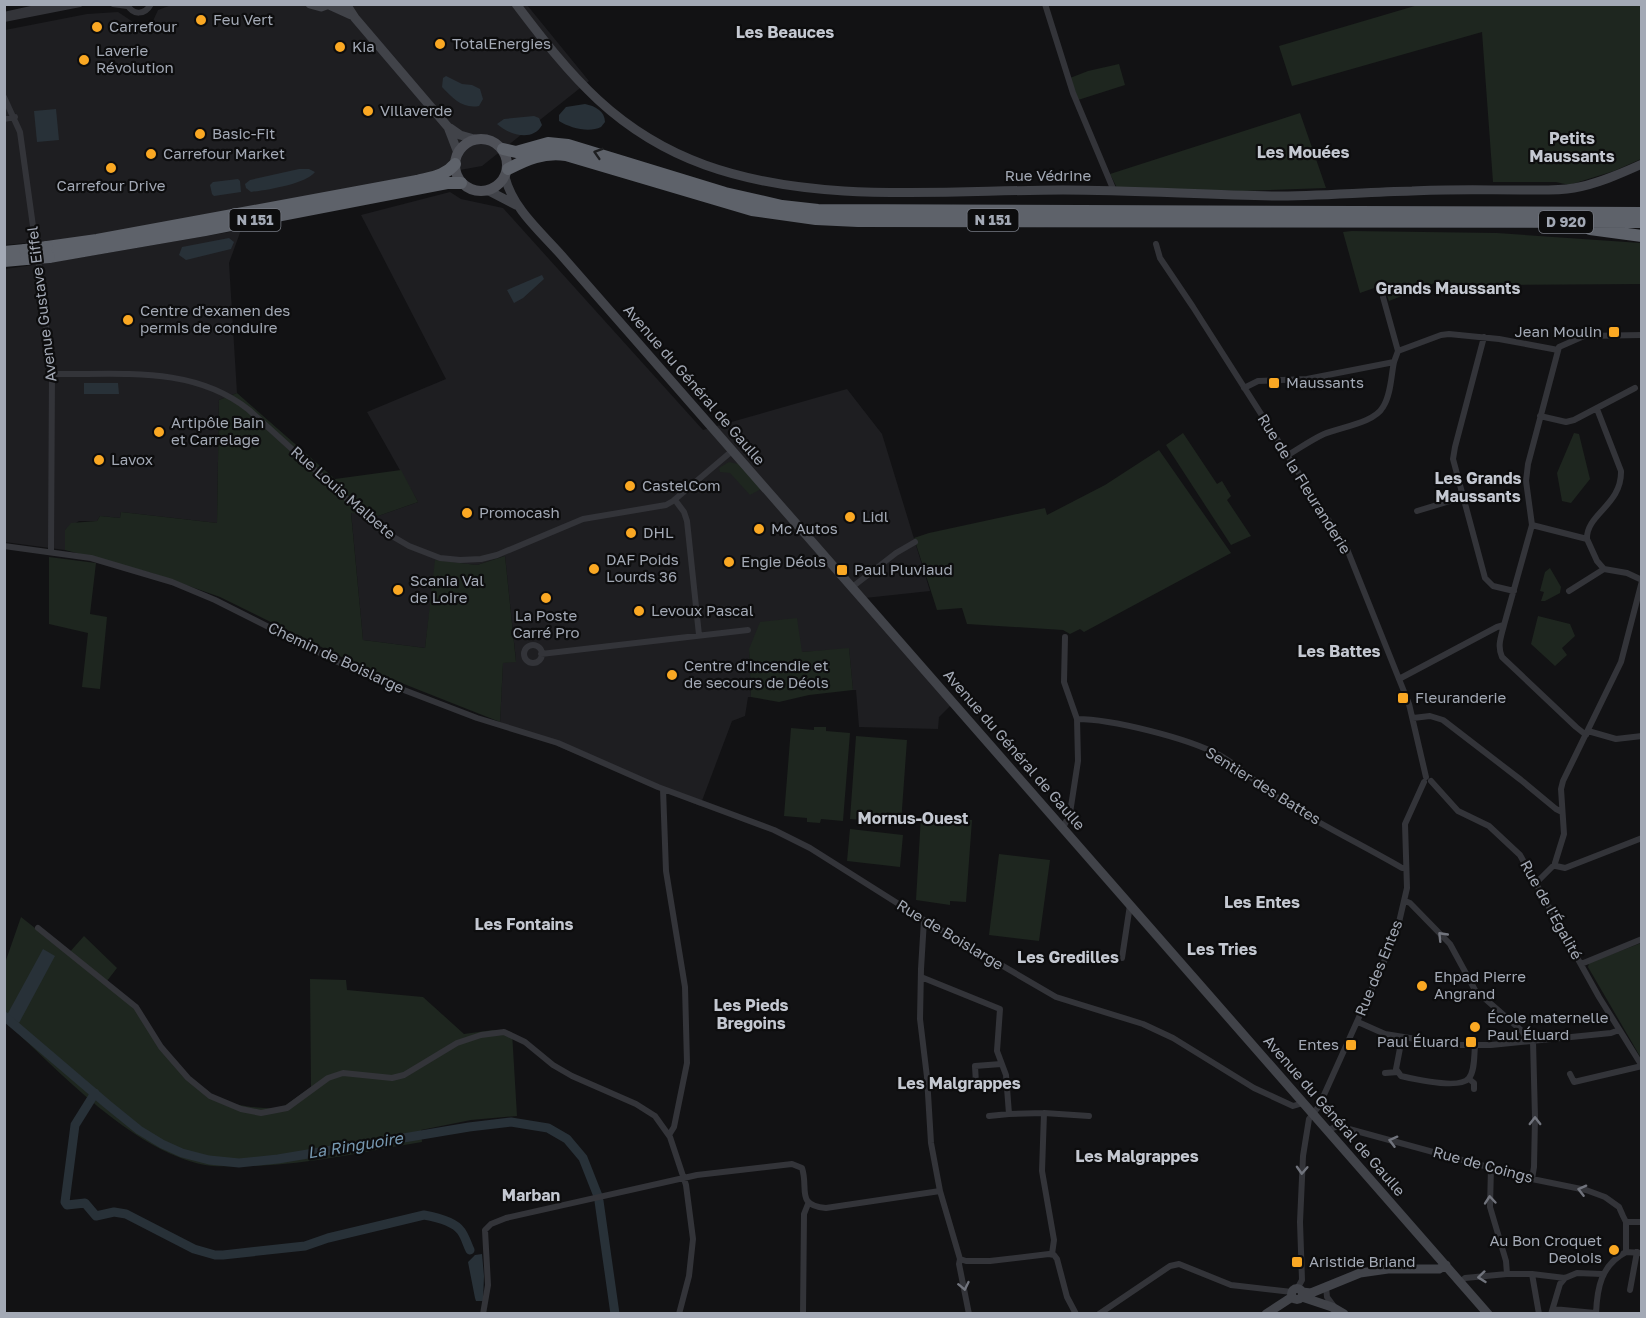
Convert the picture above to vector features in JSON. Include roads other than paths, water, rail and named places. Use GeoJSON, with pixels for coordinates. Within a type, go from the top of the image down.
{"type":"FeatureCollection","features":[{"type":"Feature","properties":{"kind":"highway","name":"N 151"},"geometry":{"type":"LineString","coordinates":[[503,149],[516,152],[548,143],[568,145],[725,193],[782,206],[818,210],[1549,213]]}},
{"type":"Feature","properties":{"kind":"highway","name":"N 151"},"geometry":{"type":"LineString","coordinates":[[506,173],[533,156],[566,154],[752,210],[816,219],[858,221],[1491,222],[1509,225],[1583,228],[1641,236]]}},
{"type":"Feature","properties":{"kind":"highway","name":"N 151"},"geometry":{"type":"LineString","coordinates":[[48,252],[97,240],[417,181],[441,175],[450,170],[456,158]]}},
{"type":"Feature","properties":{"kind":"highway","name":"N 151"},"geometry":{"type":"LineString","coordinates":[[4,261],[26,255],[229,225],[447,183],[461,183]]}},
{"type":"Feature","properties":{"kind":"highway","name":"D 920"},"geometry":{"type":"LineString","coordinates":[[1549,213],[1641,204]]}},
{"type":"Feature","properties":{"kind":"highway","name":"D 920"},"geometry":{"type":"LineString","coordinates":[[1549,213],[1641,213]]}},
{"type":"Feature","properties":{"kind":"highway","name":"D 920"},"geometry":{"type":"LineString","coordinates":[[1491,222],[1641,222]]}},
{"type":"Feature","properties":{"kind":"highway","name":"N 151"},"geometry":{"type":"LineString","coordinates":[[4,252],[26,255]]}},
{"type":"Feature","properties":{"kind":"main road"},"geometry":{"type":"LineString","coordinates":[[310,4],[326,5],[355,18]]}},
{"type":"Feature","properties":{"kind":"main road"},"geometry":{"type":"LineString","coordinates":[[346,4],[355,18],[448,127],[460,135],[493,141],[503,149],[508,162],[501,183],[489,190],[473,190],[461,183],[457,176],[456,158],[448,127]]}},
{"type":"Feature","properties":{"kind":"main road","name":"Rue Védrine"},"geometry":{"type":"LineString","coordinates":[[516,4],[556,58],[605,107],[652,140],[680,155],[730,173],[795,186],[918,192],[1114,191],[1275,196],[1412,190],[1555,190],[1593,183],[1641,164]]}},
{"type":"Feature","properties":{"kind":"main road"},"geometry":{"type":"LineString","coordinates":[[456,158],[468,142],[474,139]]}},
{"type":"Feature","properties":{"kind":"main road","name":"Avenue du Général de Gaulle"},"geometry":{"type":"LineString","coordinates":[[506,173],[509,191],[518,206],[1488,1314]]}},
{"type":"Feature","properties":{"kind":"main road","name":"Avenue du Général de Gaulle"},"geometry":{"type":"LineString","coordinates":[[489,190],[518,206]]}},
{"type":"Feature","properties":{"kind":"main road"},"geometry":{"type":"LineString","coordinates":[[1266,1314],[1297,1293],[1311,1293],[1360,1273],[1388,1269],[1439,1269],[1446,1265]]}},
{"type":"Feature","properties":{"kind":"main road"},"geometry":{"type":"LineString","coordinates":[[1297,1293],[1342,1313]]}},
{"type":"Feature","properties":{"kind":"street"},"geometry":{"type":"LineString","coordinates":[[4,15],[54,4]]}},
{"type":"Feature","properties":{"kind":"street"},"geometry":{"type":"LineString","coordinates":[[4,20],[80,4]]}},
{"type":"Feature","properties":{"kind":"street"},"geometry":{"type":"LineString","coordinates":[[112,4],[127,5],[137,13],[144,12],[150,6],[157,4]]}},
{"type":"Feature","properties":{"kind":"street"},"geometry":{"type":"LineString","coordinates":[[1045,4],[1073,93],[1114,191]]}},
{"type":"Feature","properties":{"kind":"street","name":"Avenue Gustave Eiffel"},"geometry":{"type":"LineString","coordinates":[[4,97],[15,117],[20,133],[52,374],[51,551]]}},
{"type":"Feature","properties":{"kind":"street"},"geometry":{"type":"LineString","coordinates":[[4,119],[15,117]]}},
{"type":"Feature","properties":{"kind":"street","name":"Rue de la Fleuranderie"},"geometry":{"type":"LineString","coordinates":[[1156,244],[1160,258],[1347,549],[1413,718],[1427,780]]}},
{"type":"Feature","properties":{"kind":"street"},"geometry":{"type":"LineString","coordinates":[[1287,455],[1318,437],[1377,414],[1387,399],[1398,351],[1383,297]]}},
{"type":"Feature","properties":{"kind":"street"},"geometry":{"type":"LineString","coordinates":[[1398,351],[1441,335],[1484,337],[1559,348],[1584,336],[1641,335]]}},
{"type":"Feature","properties":{"kind":"street"},"geometry":{"type":"LineString","coordinates":[[1484,337],[1454,452],[1454,464],[1485,578],[1493,586],[1514,591]]}},
{"type":"Feature","properties":{"kind":"street"},"geometry":{"type":"LineString","coordinates":[[1559,348],[1528,464],[1527,481],[1532,525],[1499,651],[1502,657],[1576,728],[1587,733],[1616,739],[1641,736]]}},
{"type":"Feature","properties":{"kind":"street"},"geometry":{"type":"LineString","coordinates":[[1244,388],[1260,380],[1307,379],[1394,362]]}},
{"type":"Feature","properties":{"kind":"street","name":"Rue Louis Malbete"},"geometry":{"type":"LineString","coordinates":[[52,374],[164,376],[190,380],[220,392],[249,410],[380,529],[409,546],[440,558],[481,559],[497,555],[583,519],[662,506],[675,500],[732,451]]}},
{"type":"Feature","properties":{"kind":"street"},"geometry":{"type":"LineString","coordinates":[[1540,416],[1566,422],[1574,420],[1635,388]]}},
{"type":"Feature","properties":{"kind":"street"},"geometry":{"type":"LineString","coordinates":[[1597,409],[1620,471],[1621,481],[1618,492],[1590,526],[1587,533],[1587,539],[1597,561],[1604,570]]}},
{"type":"Feature","properties":{"kind":"street"},"geometry":{"type":"LineString","coordinates":[[1417,511],[1462,497]]}},
{"type":"Feature","properties":{"kind":"street"},"geometry":{"type":"LineString","coordinates":[[675,500],[684,512],[687,521],[699,634]]}},
{"type":"Feature","properties":{"kind":"street"},"geometry":{"type":"LineString","coordinates":[[1532,525],[1587,539]]}},
{"type":"Feature","properties":{"kind":"street"},"geometry":{"type":"LineString","coordinates":[[851,588],[896,553],[915,542]]}},
{"type":"Feature","properties":{"kind":"street","name":"Chemin de Boislarge"},"geometry":{"type":"LineString","coordinates":[[4,546],[51,551],[112,563],[184,586],[352,668],[477,718],[558,743],[663,789]]}},
{"type":"Feature","properties":{"kind":"street"},"geometry":{"type":"LineString","coordinates":[[1537,882],[1554,866],[1563,838],[1561,789],[1563,781],[1621,662],[1641,580],[1627,573],[1604,570],[1569,591]]}},
{"type":"Feature","properties":{"kind":"street"},"geometry":{"type":"LineString","coordinates":[[1399,679],[1504,625]]}},
{"type":"Feature","properties":{"kind":"street"},"geometry":{"type":"LineString","coordinates":[[541,654],[748,630]]}},
{"type":"Feature","properties":{"kind":"street"},"geometry":{"type":"LineString","coordinates":[[1063,828],[1070,813],[1077,768],[1077,719],[1064,682],[1065,637]]}},
{"type":"Feature","properties":{"kind":"street"},"geometry":{"type":"LineString","coordinates":[[1413,718],[1430,716],[1443,720],[1562,812]]}},
{"type":"Feature","properties":{"kind":"street","name":"Sentier des Battes"},"geometry":{"type":"LineString","coordinates":[[1077,719],[1111,723],[1208,749],[1286,803],[1402,868],[1406,868]]}},
{"type":"Feature","properties":{"kind":"street","name":"Rue des Entes"},"geometry":{"type":"LineString","coordinates":[[1297,1293],[1302,1280],[1300,1222],[1303,1156],[1307,1127],[1313,1113],[1319,1107],[1387,959],[1407,888],[1405,825],[1427,780]]}},
{"type":"Feature","properties":{"kind":"street","name":"Rue de l'Égalité"},"geometry":{"type":"LineString","coordinates":[[1427,780],[1459,812],[1489,826],[1520,855],[1641,1066]]}},
{"type":"Feature","properties":{"kind":"street"},"geometry":{"type":"LineString","coordinates":[[663,789],[666,871],[685,987],[687,1063],[674,1127],[669,1135]]}},
{"type":"Feature","properties":{"kind":"street","name":"Rue de Boislarge"},"geometry":{"type":"LineString","coordinates":[[663,789],[802,843],[924,920],[1056,997],[1143,1024],[1190,1047],[1254,1088],[1293,1106],[1303,1103]]}},
{"type":"Feature","properties":{"kind":"street"},"geometry":{"type":"LineString","coordinates":[[1554,866],[1565,868],[1641,838]]}},
{"type":"Feature","properties":{"kind":"street"},"geometry":{"type":"LineString","coordinates":[[1405,901],[1410,903],[1450,944],[1477,993],[1522,1031],[1529,1041],[1535,1118],[1532,1179]]}},
{"type":"Feature","properties":{"kind":"street"},"geometry":{"type":"LineString","coordinates":[[1122,958],[1130,905]]}},
{"type":"Feature","properties":{"kind":"street"},"geometry":{"type":"LineString","coordinates":[[924,920],[920,1019],[933,1162],[960,1258],[959,1264],[969,1314]]}},
{"type":"Feature","properties":{"kind":"street"},"geometry":{"type":"LineString","coordinates":[[38,928],[136,1007],[161,1047],[188,1078],[210,1096],[241,1109],[261,1113],[287,1108],[327,1078],[343,1073],[385,1078],[404,1075],[457,1043],[481,1035],[504,1032],[525,1042],[553,1065],[572,1076],[636,1104],[655,1116],[669,1135],[684,1178],[693,1239],[689,1276],[679,1314]]}},
{"type":"Feature","properties":{"kind":"street"},"geometry":{"type":"LineString","coordinates":[[1581,964],[1641,939]]}},
{"type":"Feature","properties":{"kind":"street"},"geometry":{"type":"LineString","coordinates":[[921,977],[1000,1010],[996,1052],[1006,1075],[1009,1114]]}},
{"type":"Feature","properties":{"kind":"street"},"geometry":{"type":"LineString","coordinates":[[1358,1022],[1385,1034],[1402,1038],[1475,1046],[1611,1033],[1619,1030]]}},
{"type":"Feature","properties":{"kind":"street"},"geometry":{"type":"LineString","coordinates":[[1402,1038],[1396,1069],[1398,1072],[1401,1076],[1432,1082],[1464,1083],[1469,1079],[1475,1046]]}},
{"type":"Feature","properties":{"kind":"street"},"geometry":{"type":"LineString","coordinates":[[976,1083],[975,1066],[1001,1064]]}},
{"type":"Feature","properties":{"kind":"street"},"geometry":{"type":"LineString","coordinates":[[1570,1074],[1574,1082],[1641,1066]]}},
{"type":"Feature","properties":{"kind":"street"},"geometry":{"type":"LineString","coordinates":[[1385,1073],[1398,1072]]}},
{"type":"Feature","properties":{"kind":"street"},"geometry":{"type":"LineString","coordinates":[[1469,1079],[1474,1083],[1474,1089]]}},
{"type":"Feature","properties":{"kind":"street"},"geometry":{"type":"LineString","coordinates":[[1044,1113],[1042,1171],[1054,1240],[1052,1254]]}},
{"type":"Feature","properties":{"kind":"street"},"geometry":{"type":"LineString","coordinates":[[988,1116],[1044,1113],[1089,1116]]}},
{"type":"Feature","properties":{"kind":"street","name":"Rue de Coings"},"geometry":{"type":"LineString","coordinates":[[1328,1130],[1338,1126],[1532,1179],[1586,1190],[1605,1197],[1619,1208],[1626,1222]]}},
{"type":"Feature","properties":{"kind":"street"},"geometry":{"type":"LineString","coordinates":[[483,1314],[488,1285],[485,1230],[488,1226],[506,1218],[684,1178],[792,1164],[799,1166],[804,1173],[804,1197],[808,1204],[814,1207],[826,1208],[940,1191]]}},
{"type":"Feature","properties":{"kind":"street"},"geometry":{"type":"LineString","coordinates":[[1491,1167],[1490,1208],[1506,1261],[1507,1274]]}},
{"type":"Feature","properties":{"kind":"street"},"geometry":{"type":"LineString","coordinates":[[803,1314],[804,1214],[808,1204]]}},
{"type":"Feature","properties":{"kind":"street"},"geometry":{"type":"LineString","coordinates":[[1626,1252],[1626,1222],[1641,1222]]}},
{"type":"Feature","properties":{"kind":"street"},"geometry":{"type":"LineString","coordinates":[[1602,1274],[1577,1273],[1565,1278],[1560,1284],[1552,1311],[1595,1313],[1602,1274],[1613,1261],[1626,1252],[1639,1253],[1630,1290]]}},
{"type":"Feature","properties":{"kind":"street"},"geometry":{"type":"LineString","coordinates":[[960,1258],[966,1261],[990,1261],[1052,1254]]}},
{"type":"Feature","properties":{"kind":"street"},"geometry":{"type":"LineString","coordinates":[[1052,1254],[1057,1259],[1067,1297],[1076,1314]]}},
{"type":"Feature","properties":{"kind":"street"},"geometry":{"type":"LineString","coordinates":[[1100,1314],[1170,1266],[1179,1264],[1231,1285],[1297,1293]]}},
{"type":"Feature","properties":{"kind":"street"},"geometry":{"type":"LineString","coordinates":[[1460,1282],[1466,1278],[1507,1274],[1565,1278]]}},
{"type":"Feature","properties":{"kind":"street"},"geometry":{"type":"LineString","coordinates":[[1533,1274],[1539,1314]]}},
{"type":"Feature","properties":{"kind":"street"},"geometry":{"type":"LineString","coordinates":[[1326,1287],[1329,1301],[1342,1313]]}},
{"type":"Feature","properties":{"kind":"waterway","name":"La Ringuoire"},"geometry":{"type":"LineString","coordinates":[[4,1016],[139,1130],[182,1153],[209,1160],[239,1163],[278,1159],[511,1122],[548,1128],[567,1139],[583,1158],[598,1196]]}},
{"type":"Feature","properties":{"kind":"waterway","name":"La Ringuoire"},"geometry":{"type":"LineString","coordinates":[[95,1093],[75,1125],[65,1202],[67,1205],[85,1203],[96,1216],[114,1212],[126,1214],[194,1249],[215,1255],[305,1246],[328,1238],[424,1215],[444,1220],[458,1228],[464,1235],[470,1250]]}},
{"type":"Feature","properties":{"kind":"waterway","name":"La Ringuoire"},"geometry":{"type":"LineString","coordinates":[[599,1201],[615,1314]]}},
{"type":"Feature","properties":{"kind":"place","name":"Feu Vert"},"geometry":{"type":"Point","coordinates":[201,20]}},
{"type":"Feature","properties":{"kind":"place","name":"Carrefour"},"geometry":{"type":"Point","coordinates":[97,27]}},
{"type":"Feature","properties":{"kind":"place","name":"TotalEnergies"},"geometry":{"type":"Point","coordinates":[440,44]}},
{"type":"Feature","properties":{"kind":"place","name":"Kia"},"geometry":{"type":"Point","coordinates":[340,47]}},
{"type":"Feature","properties":{"kind":"place","name":"Laverie Révolution"},"geometry":{"type":"Point","coordinates":[84,60]}},
{"type":"Feature","properties":{"kind":"place","name":"Villaverde"},"geometry":{"type":"Point","coordinates":[368,111]}},
{"type":"Feature","properties":{"kind":"place","name":"Basic-Fit"},"geometry":{"type":"Point","coordinates":[200,134]}},
{"type":"Feature","properties":{"kind":"place","name":"Carrefour Market"},"geometry":{"type":"Point","coordinates":[151,154]}},
{"type":"Feature","properties":{"kind":"place","name":"Carrefour Drive"},"geometry":{"type":"Point","coordinates":[111,168]}},
{"type":"Feature","properties":{"kind":"place","name":"Centre d'examen des permis de conduire"},"geometry":{"type":"Point","coordinates":[128,320]}},
{"type":"Feature","properties":{"kind":"place","name":"Jean Moulin"},"geometry":{"type":"Point","coordinates":[1614,332]}},
{"type":"Feature","properties":{"kind":"place","name":"Maussants"},"geometry":{"type":"Point","coordinates":[1274,383]}},
{"type":"Feature","properties":{"kind":"place","name":"Artipôle Bain et Carrelage"},"geometry":{"type":"Point","coordinates":[159,432]}},
{"type":"Feature","properties":{"kind":"place","name":"Lavox"},"geometry":{"type":"Point","coordinates":[99,460]}},
{"type":"Feature","properties":{"kind":"place","name":"CastelCom"},"geometry":{"type":"Point","coordinates":[630,486]}},
{"type":"Feature","properties":{"kind":"place","name":"Promocash"},"geometry":{"type":"Point","coordinates":[467,513]}},
{"type":"Feature","properties":{"kind":"place","name":"Lidl"},"geometry":{"type":"Point","coordinates":[850,517]}},
{"type":"Feature","properties":{"kind":"place","name":"Mc Autos"},"geometry":{"type":"Point","coordinates":[759,529]}},
{"type":"Feature","properties":{"kind":"place","name":"DHL"},"geometry":{"type":"Point","coordinates":[631,533]}},
{"type":"Feature","properties":{"kind":"place","name":"Engie Déols"},"geometry":{"type":"Point","coordinates":[729,562]}},
{"type":"Feature","properties":{"kind":"place","name":"DAF Poids Lourds 36"},"geometry":{"type":"Point","coordinates":[594,569]}},
{"type":"Feature","properties":{"kind":"place","name":"Paul Pluviaud"},"geometry":{"type":"Point","coordinates":[842,570]}},
{"type":"Feature","properties":{"kind":"place","name":"Scania Val de Loire"},"geometry":{"type":"Point","coordinates":[398,590]}},
{"type":"Feature","properties":{"kind":"place","name":"La Poste Carré Pro"},"geometry":{"type":"Point","coordinates":[546,598]}},
{"type":"Feature","properties":{"kind":"place","name":"Levoux Pascal"},"geometry":{"type":"Point","coordinates":[639,611]}},
{"type":"Feature","properties":{"kind":"place","name":"Centre d'incendie et de secours de Déols"},"geometry":{"type":"Point","coordinates":[672,675]}},
{"type":"Feature","properties":{"kind":"place","name":"Fleuranderie"},"geometry":{"type":"Point","coordinates":[1403,698]}},
{"type":"Feature","properties":{"kind":"place","name":"Ehpad Pierre Angrand"},"geometry":{"type":"Point","coordinates":[1422,986]}},
{"type":"Feature","properties":{"kind":"place","name":"École maternelle Paul Éluard"},"geometry":{"type":"Point","coordinates":[1475,1027]}},
{"type":"Feature","properties":{"kind":"place","name":"Paul Éluard"},"geometry":{"type":"Point","coordinates":[1471,1042]}},
{"type":"Feature","properties":{"kind":"place","name":"Entes"},"geometry":{"type":"Point","coordinates":[1351,1045]}},
{"type":"Feature","properties":{"kind":"place","name":"Au Bon Croquet Deolois"},"geometry":{"type":"Point","coordinates":[1614,1250]}},
{"type":"Feature","properties":{"kind":"place","name":"Aristide Briand"},"geometry":{"type":"Point","coordinates":[1297,1262]}},
{"type":"Feature","properties":{"kind":"district","name":"Les Beauces"},"geometry":{"type":"Point","coordinates":[785,32]}},
{"type":"Feature","properties":{"kind":"district","name":"Petits Maussants"},"geometry":{"type":"Point","coordinates":[1572,147]}},
{"type":"Feature","properties":{"kind":"district","name":"Les Mouées"},"geometry":{"type":"Point","coordinates":[1303,152]}},
{"type":"Feature","properties":{"kind":"district","name":"Grands Maussants"},"geometry":{"type":"Point","coordinates":[1448,288]}},
{"type":"Feature","properties":{"kind":"district","name":"Les Grands Maussants"},"geometry":{"type":"Point","coordinates":[1478,487]}},
{"type":"Feature","properties":{"kind":"district","name":"Les Battes"},"geometry":{"type":"Point","coordinates":[1339,651]}},
{"type":"Feature","properties":{"kind":"district","name":"Mornus-Ouest"},"geometry":{"type":"Point","coordinates":[913,818]}},
{"type":"Feature","properties":{"kind":"district","name":"Les Entes"},"geometry":{"type":"Point","coordinates":[1262,902]}},
{"type":"Feature","properties":{"kind":"district","name":"Les Fontains"},"geometry":{"type":"Point","coordinates":[524,924]}},
{"type":"Feature","properties":{"kind":"district","name":"Les Tries"},"geometry":{"type":"Point","coordinates":[1222,949]}},
{"type":"Feature","properties":{"kind":"district","name":"Les Gredilles"},"geometry":{"type":"Point","coordinates":[1068,957]}},
{"type":"Feature","properties":{"kind":"district","name":"Les Pieds Bregoins"},"geometry":{"type":"Point","coordinates":[751,1014]}},
{"type":"Feature","properties":{"kind":"district","name":"Les Malgrappes"},"geometry":{"type":"Point","coordinates":[959,1083]}},
{"type":"Feature","properties":{"kind":"district","name":"Les Malgrappes"},"geometry":{"type":"Point","coordinates":[1137,1156]}},
{"type":"Feature","properties":{"kind":"district","name":"Marban"},"geometry":{"type":"Point","coordinates":[531,1195]}}]}
